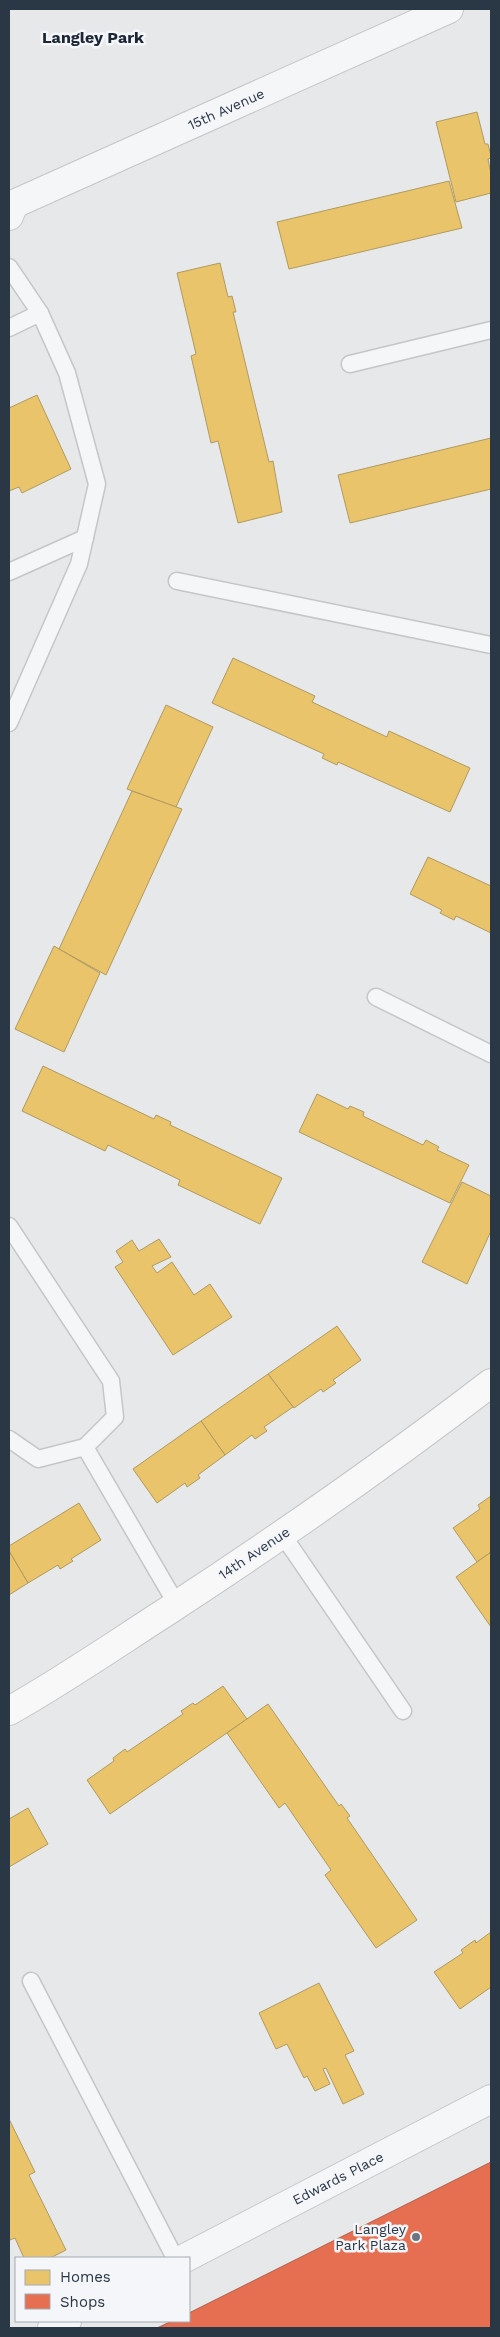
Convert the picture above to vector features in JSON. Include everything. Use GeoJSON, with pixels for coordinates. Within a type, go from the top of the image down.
{"type":"FeatureCollection","features":[{"type":"Feature","properties":{"kind":"street","name":"15th Avenue"},"geometry":{"type":"LineString","coordinates":[[10,203],[449,9]]}},
{"type":"Feature","properties":{"kind":"street","name":"14th Avenue"},"geometry":{"type":"LineString","coordinates":[[9,1711],[50,1688],[282,1534],[430,1430],[491,1383]]}},
{"type":"Feature","properties":{"kind":"street","name":"Edwards Place"},"geometry":{"type":"LineString","coordinates":[[187,2257],[491,2099]]}},
{"type":"Feature","properties":{"kind":"street"},"geometry":{"type":"LineString","coordinates":[[52,2328],[65,2322]]}},
{"type":"Feature","properties":{"kind":"lane"},"geometry":{"type":"LineString","coordinates":[[9,266],[40,313],[66,373],[97,484],[79,564],[9,724]]}},
{"type":"Feature","properties":{"kind":"lane"},"geometry":{"type":"LineString","coordinates":[[9,328],[40,313]]}},
{"type":"Feature","properties":{"kind":"lane"},"geometry":{"type":"LineString","coordinates":[[350,364],[491,330]]}},
{"type":"Feature","properties":{"kind":"lane"},"geometry":{"type":"LineString","coordinates":[[9,572],[85,538]]}},
{"type":"Feature","properties":{"kind":"lane"},"geometry":{"type":"LineString","coordinates":[[176,580],[491,645]]}},
{"type":"Feature","properties":{"kind":"lane"},"geometry":{"type":"LineString","coordinates":[[376,997],[491,1054]]}},
{"type":"Feature","properties":{"kind":"lane"},"geometry":{"type":"LineString","coordinates":[[9,1226],[111,1381],[115,1417],[85,1447],[38,1459],[9,1440]]}},
{"type":"Feature","properties":{"kind":"lane"},"geometry":{"type":"LineString","coordinates":[[85,1447],[177,1604]]}},
{"type":"Feature","properties":{"kind":"lane"},"geometry":{"type":"LineString","coordinates":[[282,1534],[403,1711]]}},
{"type":"Feature","properties":{"kind":"lane"},"geometry":{"type":"LineString","coordinates":[[31,1981],[174,2257]]}},
{"type":"Feature","properties":{"kind":"building: Homes"},"geometry":{"type":"Polygon","coordinates":[[[477,112],[485,144],[488,144],[491,156],[488,159],[491,174],[491,193],[456,202],[436,122],[477,112]]]}},
{"type":"Feature","properties":{"kind":"building: Homes"},"geometry":{"type":"Polygon","coordinates":[[[449,181],[462,228],[289,269],[277,222],[449,181]]]}},
{"type":"Feature","properties":{"kind":"building: Homes"},"geometry":{"type":"Polygon","coordinates":[[[220,263],[228,297],[232,296],[236,312],[233,312],[269,462],[273,461],[282,512],[238,523],[218,441],[211,443],[191,356],[196,354],[177,273],[220,263]]]}},
{"type":"Feature","properties":{"kind":"building: Homes"},"geometry":{"type":"Polygon","coordinates":[[[37,395],[71,469],[22,493],[19,487],[9,491],[9,408],[37,395]]]}},
{"type":"Feature","properties":{"kind":"building: Homes"},"geometry":{"type":"Polygon","coordinates":[[[491,438],[491,489],[350,523],[338,475],[491,438]]]}},
{"type":"Feature","properties":{"kind":"building: Homes"},"geometry":{"type":"Polygon","coordinates":[[[233,658],[315,696],[312,702],[387,737],[389,731],[470,768],[450,812],[338,762],[337,765],[322,758],[324,754],[212,703],[233,658]]]}},
{"type":"Feature","properties":{"kind":"building: Homes"},"geometry":{"type":"Polygon","coordinates":[[[166,705],[213,727],[176,807],[127,789],[166,705]]]}},
{"type":"Feature","properties":{"kind":"building: Homes"},"geometry":{"type":"Polygon","coordinates":[[[132,791],[182,809],[106,975],[59,949],[132,791]]]}},
{"type":"Feature","properties":{"kind":"building: Homes"},"geometry":{"type":"Polygon","coordinates":[[[428,857],[491,886],[491,933],[456,916],[454,920],[440,913],[442,910],[410,894],[428,857]]]}},
{"type":"Feature","properties":{"kind":"building: Homes"},"geometry":{"type":"Polygon","coordinates":[[[54,946],[100,973],[64,1052],[15,1029],[54,946]]]}},
{"type":"Feature","properties":{"kind":"building: Homes"},"geometry":{"type":"Polygon","coordinates":[[[43,1066],[154,1119],[156,1115],[171,1122],[170,1125],[282,1178],[260,1224],[178,1185],[180,1180],[108,1145],[105,1151],[22,1111],[43,1066]]]}},
{"type":"Feature","properties":{"kind":"building: Homes"},"geometry":{"type":"Polygon","coordinates":[[[317,1094],[348,1109],[350,1106],[364,1112],[363,1116],[423,1145],[426,1140],[439,1147],[437,1150],[469,1165],[450,1203],[299,1132],[317,1094]]]}},
{"type":"Feature","properties":{"kind":"building: Homes"},"geometry":{"type":"Polygon","coordinates":[[[462,1182],[491,1196],[491,1231],[467,1284],[422,1262],[462,1182]]]}},
{"type":"Feature","properties":{"kind":"building: Homes"},"geometry":{"type":"Polygon","coordinates":[[[159,1239],[171,1257],[152,1266],[157,1273],[172,1262],[194,1295],[210,1284],[232,1317],[173,1355],[115,1267],[123,1262],[116,1251],[132,1240],[139,1251],[159,1239]]]}},
{"type":"Feature","properties":{"kind":"building: Homes"},"geometry":{"type":"Polygon","coordinates":[[[337,1326],[361,1360],[333,1380],[336,1383],[323,1392],[321,1389],[294,1408],[268,1374],[337,1326]]]}},
{"type":"Feature","properties":{"kind":"building: Homes"},"geometry":{"type":"Polygon","coordinates":[[[268,1374],[293,1407],[264,1427],[267,1431],[255,1439],[252,1435],[225,1455],[201,1421],[268,1374]]]}},
{"type":"Feature","properties":{"kind":"building: Homes"},"geometry":{"type":"Polygon","coordinates":[[[201,1421],[225,1455],[198,1475],[200,1478],[187,1487],[185,1483],[157,1503],[133,1469],[201,1421]]]}},
{"type":"Feature","properties":{"kind":"building: Homes"},"geometry":{"type":"Polygon","coordinates":[[[491,1496],[491,1552],[477,1562],[453,1528],[480,1509],[478,1505],[491,1496]]]}},
{"type":"Feature","properties":{"kind":"building: Homes"},"geometry":{"type":"Polygon","coordinates":[[[79,1503],[101,1540],[71,1559],[73,1561],[60,1569],[58,1565],[28,1583],[9,1551],[9,1546],[79,1503]]]}},
{"type":"Feature","properties":{"kind":"building: Homes"},"geometry":{"type":"Polygon","coordinates":[[[9,1551],[28,1583],[9,1595],[9,1551]]]}},
{"type":"Feature","properties":{"kind":"building: Homes"},"geometry":{"type":"Polygon","coordinates":[[[491,1552],[491,1627],[456,1577],[491,1552]]]}},
{"type":"Feature","properties":{"kind":"building: Homes"},"geometry":{"type":"Polygon","coordinates":[[[223,1686],[247,1719],[110,1814],[87,1780],[114,1761],[113,1758],[125,1749],[127,1752],[183,1714],[181,1711],[193,1703],[195,1705],[223,1686]]]}},
{"type":"Feature","properties":{"kind":"building: Homes"},"geometry":{"type":"Polygon","coordinates":[[[268,1704],[339,1806],[341,1804],[350,1816],[347,1818],[417,1920],[376,1948],[325,1875],[331,1870],[285,1803],[279,1808],[227,1733],[268,1704]]]}},
{"type":"Feature","properties":{"kind":"building: Homes"},"geometry":{"type":"Polygon","coordinates":[[[28,1808],[48,1844],[9,1867],[9,1819],[28,1808]]]}},
{"type":"Feature","properties":{"kind":"building: Homes"},"geometry":{"type":"Polygon","coordinates":[[[491,1932],[491,1987],[460,2009],[434,1972],[463,1953],[461,1950],[475,1940],[476,1943],[491,1932]]]}},
{"type":"Feature","properties":{"kind":"building: Homes"},"geometry":{"type":"Polygon","coordinates":[[[319,1983],[354,2051],[345,2055],[364,2094],[343,2104],[326,2068],[323,2069],[330,2084],[315,2091],[307,2076],[304,2078],[287,2044],[276,2049],[259,2013],[319,1983]]]}},
{"type":"Feature","properties":{"kind":"building: Homes"},"geometry":{"type":"Polygon","coordinates":[[[9,2119],[35,2172],[29,2175],[66,2250],[52,2257],[24,2257],[15,2238],[10,2240],[9,2119]]]}},
{"type":"Feature","properties":{"kind":"building: Shops","name":"Langley Park Plaza"},"geometry":{"type":"Polygon","coordinates":[[[491,2162],[491,2328],[157,2328],[170,2322],[190,2322],[190,2312],[491,2162]]]}},
{"type":"Feature","properties":{"kind":"place","name":"Langley Park Plaza"},"geometry":{"type":"Point","coordinates":[416,2237]}},
{"type":"Feature","properties":{"kind":"district","name":"Langley Park"},"geometry":{"type":"Point","coordinates":[93,37]}}]}
